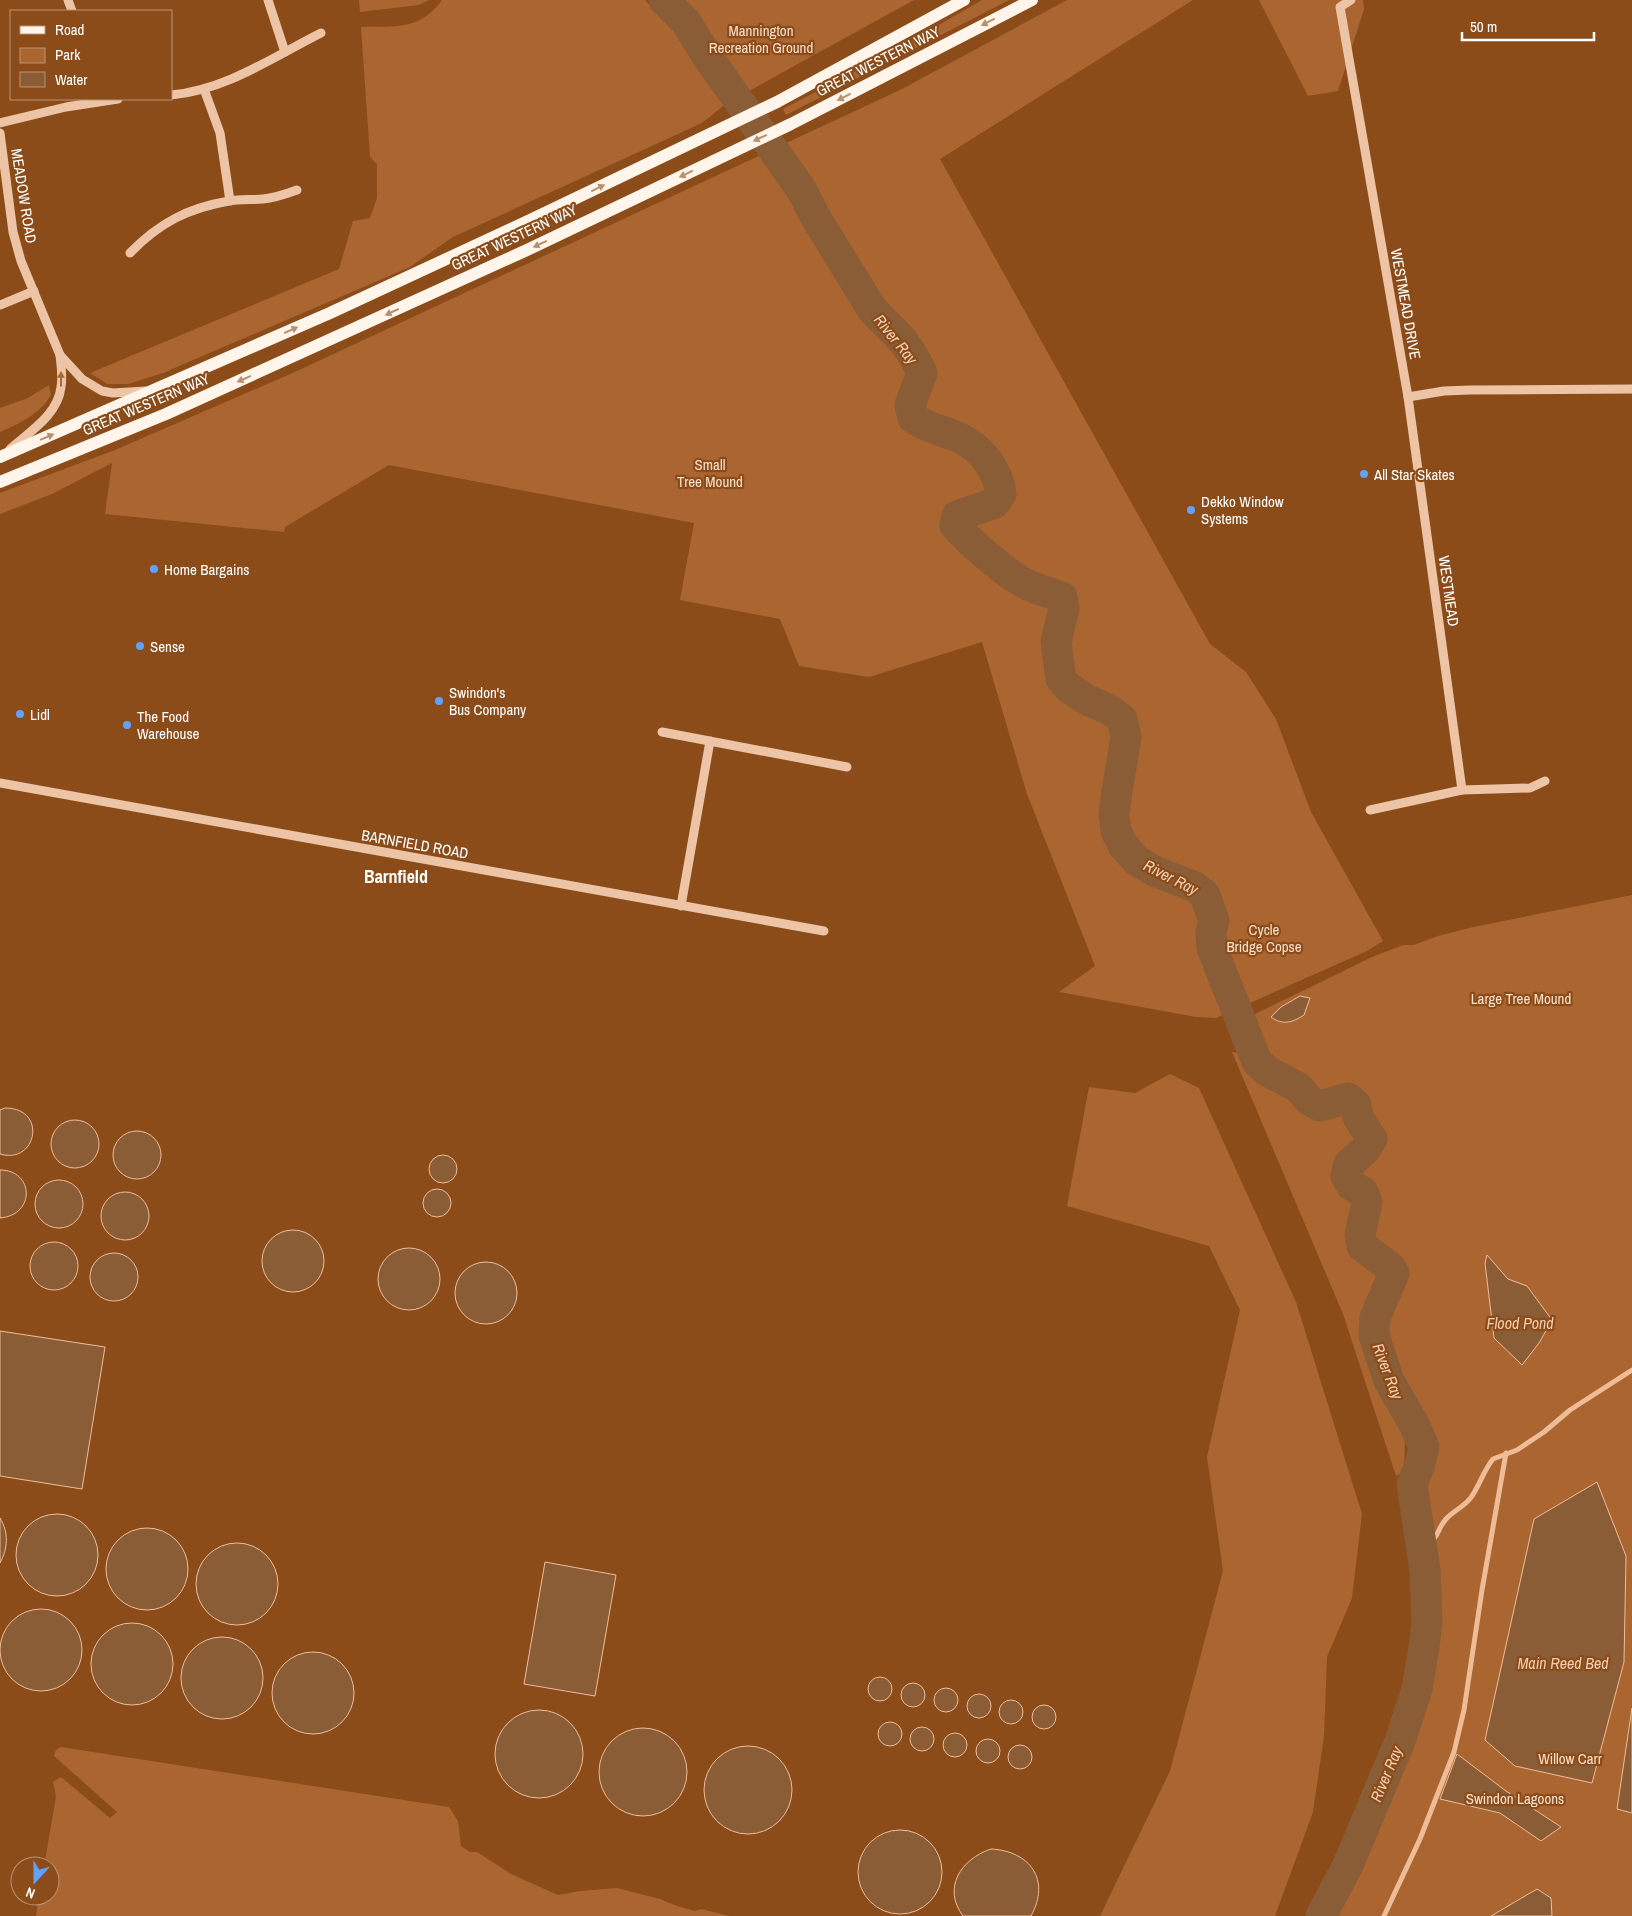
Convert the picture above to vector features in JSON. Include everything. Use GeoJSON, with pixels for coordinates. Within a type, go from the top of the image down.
{"type":"FeatureCollection","features":[{"type":"Feature","properties":{"kind":"main road","name":"GREAT WESTERN WAY"},"geometry":{"type":"LineString","coordinates":[[1,457],[421,272],[777,102],[964,0]]}},
{"type":"Feature","properties":{"kind":"main road","name":"GREAT WESTERN WAY"},"geometry":{"type":"LineString","coordinates":[[0,482],[166,414],[527,250],[791,124],[1032,0]]}},
{"type":"Feature","properties":{"kind":"street"},"geometry":{"type":"LineString","coordinates":[[268,0],[285,52]]}},
{"type":"Feature","properties":{"kind":"street","name":"WESTMEAD DRIVE"},"geometry":{"type":"LineString","coordinates":[[1351,0],[1340,7],[1408,397]]}},
{"type":"Feature","properties":{"kind":"street"},"geometry":{"type":"LineString","coordinates":[[172,95],[204,89],[248,71],[321,33]]}},
{"type":"Feature","properties":{"kind":"street"},"geometry":{"type":"LineString","coordinates":[[204,89],[219,129],[230,201]]}},
{"type":"Feature","properties":{"kind":"street"},"geometry":{"type":"LineString","coordinates":[[0,122],[104,100]]}},
{"type":"Feature","properties":{"kind":"street","name":"MEADOW ROAD"},"geometry":{"type":"LineString","coordinates":[[0,133],[13,232],[21,261],[60,355],[61,386],[56,404],[39,424],[1,457]]}},
{"type":"Feature","properties":{"kind":"street"},"geometry":{"type":"LineString","coordinates":[[130,253],[144,238],[160,226],[206,206],[230,201],[264,199],[297,190]]}},
{"type":"Feature","properties":{"kind":"street"},"geometry":{"type":"LineString","coordinates":[[0,305],[34,291]]}},
{"type":"Feature","properties":{"kind":"street","name":"MEADOW ROAD"},"geometry":{"type":"LineString","coordinates":[[60,355],[82,379],[102,391],[113,393],[155,390]]}},
{"type":"Feature","properties":{"kind":"street"},"geometry":{"type":"LineString","coordinates":[[1408,397],[1444,391],[1470,390],[1632,390]]}},
{"type":"Feature","properties":{"kind":"street","name":"WESTMEAD"},"geometry":{"type":"LineString","coordinates":[[1408,397],[1462,790]]}},
{"type":"Feature","properties":{"kind":"street"},"geometry":{"type":"LineString","coordinates":[[662,732],[847,767]]}},
{"type":"Feature","properties":{"kind":"street"},"geometry":{"type":"LineString","coordinates":[[681,906],[710,741]]}},
{"type":"Feature","properties":{"kind":"street"},"geometry":{"type":"LineString","coordinates":[[1370,810],[1462,790],[1530,788],[1545,781]]}},
{"type":"Feature","properties":{"kind":"street","name":"BARNFIELD ROAD"},"geometry":{"type":"LineString","coordinates":[[0,783],[824,931]]}},
{"type":"Feature","properties":{"kind":"green space"},"geometry":{"type":"Polygon","coordinates":[[[359,0],[429,0],[419,5],[360,12],[359,0]]]}},
{"type":"Feature","properties":{"kind":"green space"},"geometry":{"type":"Polygon","coordinates":[[[442,0],[645,0],[704,64],[728,97],[722,107],[702,123],[453,237],[410,267],[163,373],[128,384],[107,384],[90,373],[339,269],[353,221],[370,218],[377,198],[377,164],[370,157],[361,27],[396,26],[415,22],[425,17],[442,0]]]}},
{"type":"Feature","properties":{"kind":"green space","name":"Mannington Recreation Ground"},"geometry":{"type":"Polygon","coordinates":[[[685,0],[914,0],[749,91],[685,0]]]}},
{"type":"Feature","properties":{"kind":"green space"},"geometry":{"type":"Polygon","coordinates":[[[982,0],[1009,0],[786,115],[783,109],[885,56],[982,0]]]}},
{"type":"Feature","properties":{"kind":"green space"},"geometry":{"type":"Polygon","coordinates":[[[1067,0],[1193,0],[940,159],[1210,644],[1246,672],[1276,719],[1311,812],[1383,941],[1367,951],[1216,1018],[1196,1017],[1059,992],[1095,966],[1027,794],[982,642],[869,677],[799,666],[780,619],[680,600],[694,523],[389,465],[285,527],[284,532],[105,514],[112,463],[52,494],[0,514],[0,493],[115,450],[297,371],[900,90],[1067,0]]]}},
{"type":"Feature","properties":{"kind":"green space"},"geometry":{"type":"Polygon","coordinates":[[[1259,0],[1363,0],[1364,9],[1338,91],[1308,96],[1259,0]]]}},
{"type":"Feature","properties":{"kind":"green space"},"geometry":{"type":"Polygon","coordinates":[[[49,385],[51,395],[41,408],[22,422],[0,432],[0,408],[28,398],[49,385]]]}},
{"type":"Feature","properties":{"kind":"green space"},"geometry":{"type":"Polygon","coordinates":[[[1632,895],[1632,1916],[1334,1916],[1387,1804],[1418,1727],[1426,1687],[1438,1592],[1437,1554],[1427,1537],[1417,1485],[1426,1456],[1427,1444],[1418,1422],[1389,1371],[1380,1341],[1381,1314],[1397,1277],[1396,1263],[1385,1252],[1367,1244],[1366,1227],[1370,1200],[1364,1186],[1355,1181],[1354,1174],[1357,1163],[1376,1138],[1363,1117],[1360,1102],[1346,1094],[1337,1095],[1325,1101],[1318,1101],[1307,1088],[1265,1063],[1257,1052],[1243,1020],[1372,957],[1403,945],[1414,945],[1438,936],[1469,928],[1632,895]]]}},
{"type":"Feature","properties":{"kind":"green space"},"geometry":{"type":"Polygon","coordinates":[[[1232,1052],[1239,1053],[1301,1101],[1319,1110],[1345,1111],[1351,1117],[1356,1136],[1336,1169],[1353,1199],[1350,1219],[1353,1250],[1370,1265],[1383,1270],[1388,1275],[1370,1317],[1368,1338],[1389,1405],[1405,1440],[1404,1471],[1396,1476],[1343,1314],[1232,1052]]]}},
{"type":"Feature","properties":{"kind":"green space"},"geometry":{"type":"Polygon","coordinates":[[[1170,1074],[1199,1088],[1296,1302],[1362,1514],[1352,1598],[1327,1657],[1324,1736],[1313,1812],[1275,1916],[1100,1916],[1170,1771],[1223,1571],[1207,1457],[1240,1310],[1209,1246],[1067,1206],[1089,1087],[1135,1093],[1170,1074]]]}},
{"type":"Feature","properties":{"kind":"green space"},"geometry":{"type":"Polygon","coordinates":[[[61,1747],[449,1807],[458,1821],[461,1846],[470,1852],[477,1852],[511,1874],[558,1895],[617,1888],[660,1899],[695,1911],[701,1909],[729,1916],[36,1916],[38,1906],[60,1906],[60,1856],[46,1856],[56,1797],[53,1782],[61,1777],[110,1818],[117,1812],[54,1756],[56,1750],[61,1747]]]}},
{"type":"Feature","properties":{"kind":"water"},"geometry":{"type":"Polygon","coordinates":[[[1300,996],[1310,998],[1304,1015],[1288,1022],[1275,1020],[1271,1017],[1281,1007],[1300,996]]]}},
{"type":"Feature","properties":{"kind":"water"},"geometry":{"type":"Polygon","coordinates":[[[5,1108],[19,1110],[28,1117],[32,1125],[32,1135],[29,1144],[22,1151],[13,1155],[0,1154],[0,1110],[5,1108]]]}},
{"type":"Feature","properties":{"kind":"water"},"geometry":{"type":"Polygon","coordinates":[[[70,1120],[80,1120],[92,1127],[99,1139],[99,1149],[92,1161],[80,1168],[70,1168],[62,1164],[55,1157],[51,1149],[51,1139],[55,1131],[62,1124],[70,1120]]]}},
{"type":"Feature","properties":{"kind":"water"},"geometry":{"type":"Polygon","coordinates":[[[132,1131],[142,1131],[154,1138],[161,1150],[161,1160],[154,1172],[142,1179],[132,1179],[124,1175],[117,1168],[113,1160],[113,1150],[117,1142],[124,1135],[132,1131]]]}},
{"type":"Feature","properties":{"kind":"water"},"geometry":{"type":"Polygon","coordinates":[[[443,1155],[453,1159],[457,1169],[453,1179],[443,1183],[433,1179],[429,1169],[433,1159],[443,1155]]]}},
{"type":"Feature","properties":{"kind":"water"},"geometry":{"type":"Polygon","coordinates":[[[0,1170],[11,1172],[19,1177],[24,1184],[26,1193],[25,1201],[20,1209],[12,1215],[0,1218],[0,1170]]]}},
{"type":"Feature","properties":{"kind":"water"},"geometry":{"type":"Polygon","coordinates":[[[54,1180],[64,1180],[76,1187],[83,1199],[83,1209],[76,1221],[64,1228],[54,1228],[46,1224],[39,1217],[35,1209],[35,1199],[39,1191],[46,1184],[54,1180]]]}},
{"type":"Feature","properties":{"kind":"water"},"geometry":{"type":"Polygon","coordinates":[[[437,1189],[447,1193],[451,1203],[447,1213],[437,1217],[427,1213],[423,1203],[427,1193],[437,1189]]]}},
{"type":"Feature","properties":{"kind":"water"},"geometry":{"type":"Polygon","coordinates":[[[120,1192],[130,1192],[142,1199],[149,1211],[149,1221],[142,1233],[130,1240],[120,1240],[112,1236],[105,1229],[101,1221],[101,1211],[105,1203],[112,1196],[120,1192]]]}},
{"type":"Feature","properties":{"kind":"water"},"geometry":{"type":"Polygon","coordinates":[[[293,1230],[305,1232],[315,1239],[322,1249],[324,1261],[322,1273],[315,1283],[305,1290],[293,1292],[281,1290],[271,1283],[264,1273],[262,1261],[264,1249],[271,1239],[281,1232],[293,1230]]]}},
{"type":"Feature","properties":{"kind":"water"},"geometry":{"type":"Polygon","coordinates":[[[49,1242],[59,1242],[71,1249],[78,1261],[78,1271],[71,1283],[59,1290],[49,1290],[41,1286],[34,1279],[30,1271],[30,1261],[34,1253],[41,1246],[49,1242]]]}},
{"type":"Feature","properties":{"kind":"water"},"geometry":{"type":"Polygon","coordinates":[[[409,1248],[426,1253],[431,1257],[435,1262],[440,1279],[435,1296],[431,1301],[426,1305],[409,1310],[392,1305],[387,1301],[383,1296],[378,1279],[383,1262],[387,1257],[392,1253],[409,1248]]]}},
{"type":"Feature","properties":{"kind":"water"},"geometry":{"type":"Polygon","coordinates":[[[109,1253],[119,1253],[131,1260],[138,1272],[138,1282],[131,1294],[119,1301],[109,1301],[101,1297],[94,1290],[90,1282],[90,1272],[94,1264],[101,1257],[109,1253]]]}},
{"type":"Feature","properties":{"kind":"water","name":"Flood Pond"},"geometry":{"type":"Polygon","coordinates":[[[1487,1255],[1508,1279],[1527,1286],[1552,1320],[1539,1343],[1522,1365],[1494,1338],[1485,1263],[1487,1255]]]}},
{"type":"Feature","properties":{"kind":"water"},"geometry":{"type":"Polygon","coordinates":[[[486,1262],[503,1267],[508,1271],[512,1276],[517,1293],[512,1310],[508,1315],[503,1319],[486,1324],[469,1319],[464,1315],[460,1310],[455,1293],[460,1276],[464,1271],[469,1267],[486,1262]]]}},
{"type":"Feature","properties":{"kind":"water"},"geometry":{"type":"Polygon","coordinates":[[[0,1331],[105,1347],[82,1489],[0,1476],[0,1331]]]}},
{"type":"Feature","properties":{"kind":"water","name":"Main Reed Bed"},"geometry":{"type":"Polygon","coordinates":[[[1597,1482],[1626,1556],[1624,1662],[1592,1783],[1515,1766],[1485,1740],[1534,1519],[1597,1482]]]}},
{"type":"Feature","properties":{"kind":"water"},"geometry":{"type":"Polygon","coordinates":[[[57,1514],[73,1517],[86,1526],[95,1539],[98,1555],[95,1571],[86,1584],[73,1593],[57,1596],[41,1593],[28,1584],[19,1571],[16,1555],[19,1539],[28,1526],[41,1517],[57,1514]]]}},
{"type":"Feature","properties":{"kind":"water"},"geometry":{"type":"Polygon","coordinates":[[[0,1518],[5,1529],[6,1546],[0,1563],[0,1518]]]}},
{"type":"Feature","properties":{"kind":"water"},"geometry":{"type":"Polygon","coordinates":[[[147,1528],[163,1531],[176,1540],[185,1553],[188,1569],[185,1585],[176,1598],[163,1607],[147,1610],[131,1607],[118,1598],[109,1585],[106,1569],[109,1553],[118,1540],[131,1531],[147,1528]]]}},
{"type":"Feature","properties":{"kind":"water"},"geometry":{"type":"Polygon","coordinates":[[[237,1543],[253,1546],[266,1555],[275,1568],[278,1584],[275,1600],[266,1613],[253,1622],[237,1625],[221,1622],[208,1613],[199,1600],[196,1584],[199,1568],[208,1555],[221,1546],[237,1543]]]}},
{"type":"Feature","properties":{"kind":"water"},"geometry":{"type":"Polygon","coordinates":[[[545,1562],[616,1575],[595,1696],[524,1684],[545,1562]]]}},
{"type":"Feature","properties":{"kind":"water"},"geometry":{"type":"Polygon","coordinates":[[[41,1609],[57,1612],[70,1621],[79,1634],[82,1650],[79,1666],[70,1679],[57,1688],[41,1691],[25,1688],[12,1679],[3,1666],[0,1650],[3,1634],[12,1621],[25,1612],[41,1609]]]}},
{"type":"Feature","properties":{"kind":"water"},"geometry":{"type":"Polygon","coordinates":[[[132,1623],[148,1626],[161,1635],[170,1648],[173,1664],[170,1680],[161,1693],[148,1702],[132,1705],[116,1702],[103,1693],[94,1680],[91,1664],[94,1648],[103,1635],[116,1626],[132,1623]]]}},
{"type":"Feature","properties":{"kind":"water"},"geometry":{"type":"Polygon","coordinates":[[[222,1637],[238,1640],[251,1649],[260,1662],[263,1678],[260,1694],[251,1707],[238,1716],[222,1719],[206,1716],[193,1707],[184,1694],[181,1678],[184,1662],[193,1649],[206,1640],[222,1637]]]}},
{"type":"Feature","properties":{"kind":"water"},"geometry":{"type":"Polygon","coordinates":[[[313,1652],[329,1655],[342,1664],[351,1677],[354,1693],[351,1709],[342,1722],[329,1731],[313,1734],[297,1731],[284,1722],[275,1709],[272,1693],[275,1677],[284,1664],[297,1655],[313,1652]]]}},
{"type":"Feature","properties":{"kind":"water"},"geometry":{"type":"Polygon","coordinates":[[[880,1677],[885,1678],[891,1684],[891,1694],[885,1700],[880,1701],[875,1700],[869,1694],[868,1689],[869,1684],[875,1678],[880,1677]]]}},
{"type":"Feature","properties":{"kind":"water"},"geometry":{"type":"Polygon","coordinates":[[[913,1683],[918,1684],[924,1690],[924,1700],[918,1706],[913,1707],[908,1706],[902,1700],[901,1695],[902,1690],[908,1684],[913,1683]]]}},
{"type":"Feature","properties":{"kind":"water"},"geometry":{"type":"Polygon","coordinates":[[[946,1688],[951,1689],[957,1695],[957,1705],[951,1711],[946,1712],[941,1711],[935,1705],[934,1700],[935,1695],[941,1689],[946,1688]]]}},
{"type":"Feature","properties":{"kind":"water"},"geometry":{"type":"Polygon","coordinates":[[[979,1694],[984,1695],[990,1701],[990,1711],[984,1717],[979,1718],[974,1717],[968,1711],[967,1706],[968,1701],[974,1695],[979,1694]]]}},
{"type":"Feature","properties":{"kind":"water"},"geometry":{"type":"Polygon","coordinates":[[[1011,1700],[1016,1701],[1022,1707],[1022,1717],[1016,1723],[1011,1724],[1006,1723],[1000,1717],[999,1712],[1000,1707],[1006,1701],[1011,1700]]]}},
{"type":"Feature","properties":{"kind":"water"},"geometry":{"type":"Polygon","coordinates":[[[1044,1705],[1049,1706],[1055,1712],[1055,1722],[1049,1728],[1044,1729],[1039,1728],[1033,1722],[1032,1717],[1033,1712],[1039,1706],[1044,1705]]]}},
{"type":"Feature","properties":{"kind":"water"},"geometry":{"type":"Polygon","coordinates":[[[1632,1708],[1632,1813],[1617,1809],[1632,1708]]]}},
{"type":"Feature","properties":{"kind":"water"},"geometry":{"type":"Polygon","coordinates":[[[539,1710],[556,1714],[570,1723],[579,1737],[583,1754],[579,1771],[570,1785],[556,1794],[539,1798],[522,1794],[508,1785],[499,1771],[495,1754],[499,1737],[508,1723],[522,1714],[539,1710]]]}},
{"type":"Feature","properties":{"kind":"water"},"geometry":{"type":"Polygon","coordinates":[[[890,1722],[895,1723],[901,1729],[901,1739],[895,1745],[890,1746],[885,1745],[879,1739],[878,1734],[879,1729],[885,1723],[890,1722]]]}},
{"type":"Feature","properties":{"kind":"water"},"geometry":{"type":"Polygon","coordinates":[[[922,1727],[927,1728],[933,1734],[933,1744],[927,1750],[922,1751],[917,1750],[911,1744],[910,1739],[911,1734],[917,1728],[922,1727]]]}},
{"type":"Feature","properties":{"kind":"water"},"geometry":{"type":"Polygon","coordinates":[[[643,1728],[660,1732],[674,1741],[683,1755],[687,1772],[683,1789],[674,1803],[660,1812],[643,1816],[626,1812],[612,1803],[603,1789],[599,1772],[603,1755],[612,1741],[626,1732],[643,1728]]]}},
{"type":"Feature","properties":{"kind":"water"},"geometry":{"type":"Polygon","coordinates":[[[955,1733],[960,1734],[966,1740],[966,1750],[960,1756],[955,1757],[950,1756],[944,1750],[943,1745],[944,1740],[950,1734],[955,1733]]]}},
{"type":"Feature","properties":{"kind":"water"},"geometry":{"type":"Polygon","coordinates":[[[988,1739],[993,1740],[999,1746],[999,1756],[993,1762],[988,1763],[983,1762],[977,1756],[976,1751],[977,1746],[983,1740],[988,1739]]]}},
{"type":"Feature","properties":{"kind":"water"},"geometry":{"type":"Polygon","coordinates":[[[1020,1745],[1025,1746],[1031,1752],[1031,1762],[1025,1768],[1020,1769],[1015,1768],[1009,1762],[1008,1757],[1009,1752],[1015,1746],[1020,1745]]]}},
{"type":"Feature","properties":{"kind":"water"},"geometry":{"type":"Polygon","coordinates":[[[748,1746],[765,1750],[779,1759],[788,1773],[792,1790],[788,1807],[779,1821],[765,1830],[748,1834],[731,1830],[717,1821],[708,1807],[704,1790],[708,1773],[717,1759],[731,1750],[748,1746]]]}},
{"type":"Feature","properties":{"kind":"water"},"geometry":{"type":"Polygon","coordinates":[[[1457,1754],[1506,1791],[1561,1827],[1541,1841],[1500,1813],[1440,1799],[1457,1754]]]}},
{"type":"Feature","properties":{"kind":"water"},"geometry":{"type":"Polygon","coordinates":[[[900,1830],[916,1833],[930,1842],[939,1856],[942,1872],[939,1888],[930,1902],[916,1911],[900,1914],[884,1911],[870,1902],[861,1888],[858,1872],[861,1856],[870,1842],[884,1833],[900,1830]]]}},
{"type":"Feature","properties":{"kind":"water"},"geometry":{"type":"Polygon","coordinates":[[[991,1849],[1017,1855],[1033,1870],[1039,1891],[1037,1903],[1031,1916],[963,1916],[954,1895],[958,1876],[963,1867],[971,1860],[991,1849]]]}},
{"type":"Feature","properties":{"kind":"water"},"geometry":{"type":"Polygon","coordinates":[[[1537,1889],[1551,1898],[1552,1916],[1491,1916],[1537,1889]]]}},
{"type":"Feature","properties":{"kind":"waterway","name":"River Ray"},"geometry":{"type":"LineString","coordinates":[[664,0],[686,22],[709,59],[801,189],[816,218],[872,309],[899,337],[914,357],[922,373],[910,405],[913,418],[970,444],[983,455],[993,469],[1001,494],[995,503],[957,516],[955,525],[979,549],[1020,581],[1062,597],[1064,608],[1056,642],[1061,679],[1069,688],[1087,700],[1108,709],[1122,719],[1126,737],[1114,815],[1116,831],[1123,845],[1136,860],[1154,871],[1195,887],[1205,895],[1214,921],[1211,932],[1212,948],[1257,1062],[1269,1072],[1299,1088],[1310,1101],[1320,1106],[1348,1098],[1356,1105],[1358,1117],[1372,1139],[1364,1151],[1349,1164],[1346,1176],[1351,1185],[1363,1192],[1367,1202],[1360,1235],[1362,1246],[1390,1267],[1394,1273],[1375,1318],[1374,1335],[1389,1381],[1414,1424],[1424,1447],[1412,1484],[1425,1570],[1427,1622],[1417,1689],[1400,1741],[1348,1865],[1321,1916]]}},
{"type":"Feature","properties":{"kind":"waterway"},"geometry":{"type":"LineString","coordinates":[[1421,1545],[1432,1540],[1446,1519],[1469,1499],[1493,1459],[1517,1450],[1544,1432],[1570,1410],[1632,1370]]}},
{"type":"Feature","properties":{"kind":"waterway"},"geometry":{"type":"LineString","coordinates":[[1384,1916],[1420,1839],[1454,1752],[1464,1710],[1482,1590],[1506,1453]]}},
{"type":"Feature","properties":{"kind":"place","name":"All Star Skates"},"geometry":{"type":"Point","coordinates":[1364,474]}},
{"type":"Feature","properties":{"kind":"place","name":"Dekko Window Systems"},"geometry":{"type":"Point","coordinates":[1191,510]}},
{"type":"Feature","properties":{"kind":"place","name":"Home Bargains"},"geometry":{"type":"Point","coordinates":[154,569]}},
{"type":"Feature","properties":{"kind":"place","name":"Sense"},"geometry":{"type":"Point","coordinates":[140,646]}},
{"type":"Feature","properties":{"kind":"place","name":"Swindon's Bus Company"},"geometry":{"type":"Point","coordinates":[439,701]}},
{"type":"Feature","properties":{"kind":"place","name":"Lidl"},"geometry":{"type":"Point","coordinates":[20,714]}},
{"type":"Feature","properties":{"kind":"place","name":"The Food Warehouse"},"geometry":{"type":"Point","coordinates":[127,725]}},
{"type":"Feature","properties":{"kind":"district","name":"Barnfield"},"geometry":{"type":"Point","coordinates":[396,876]}},
{"type":"Feature","properties":{"kind":"park label","name":"Small Tree Mound"},"geometry":{"type":"Point","coordinates":[710,472]}},
{"type":"Feature","properties":{"kind":"park label","name":"Cycle Bridge Copse"},"geometry":{"type":"Point","coordinates":[1264,938]}},
{"type":"Feature","properties":{"kind":"park label","name":"Large Tree Mound"},"geometry":{"type":"Point","coordinates":[1521,998]}},
{"type":"Feature","properties":{"kind":"park label","name":"Willow Carr"},"geometry":{"type":"Point","coordinates":[1570,1758]}},
{"type":"Feature","properties":{"kind":"park label","name":"Swindon Lagoons"},"geometry":{"type":"Point","coordinates":[1515,1798]}}]}
